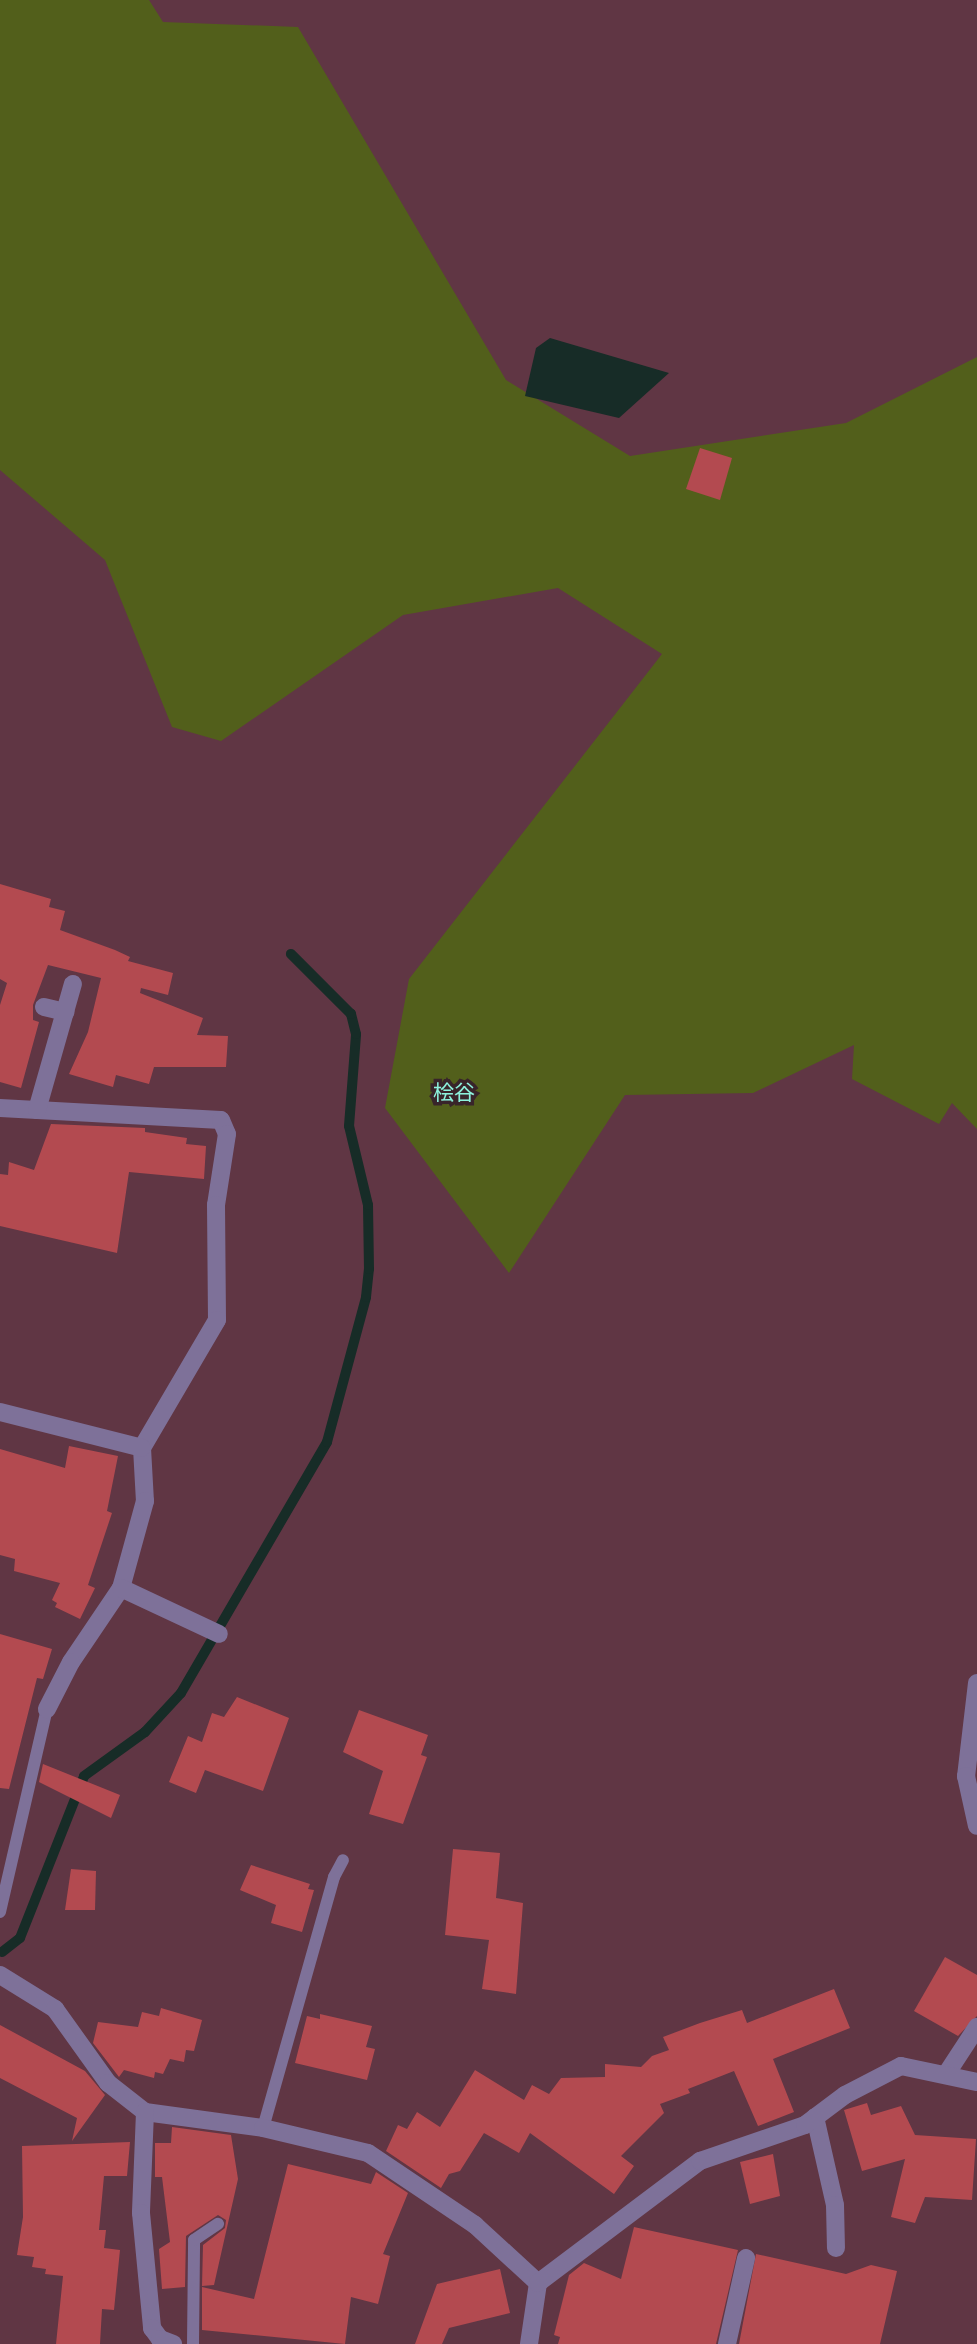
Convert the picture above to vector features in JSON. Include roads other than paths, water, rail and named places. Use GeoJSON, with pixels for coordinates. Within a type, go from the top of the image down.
{"type":"FeatureCollection","features":[{"type":"Feature","properties":{"kind":"street"},"geometry":{"type":"LineString","coordinates":[[37,1111],[73,984]]}},
{"type":"Feature","properties":{"kind":"street"},"geometry":{"type":"LineString","coordinates":[[44,1007],[65,1012]]}},
{"type":"Feature","properties":{"kind":"street"},"geometry":{"type":"LineString","coordinates":[[0,1108],[221,1120],[227,1134],[216,1205],[217,1320],[142,1447],[145,1501],[121,1588],[71,1662],[47,1709]]}},
{"type":"Feature","properties":{"kind":"street"},"geometry":{"type":"LineString","coordinates":[[0,1412],[142,1447]]}},
{"type":"Feature","properties":{"kind":"street"},"geometry":{"type":"LineString","coordinates":[[121,1588],[219,1634]]}},
{"type":"Feature","properties":{"kind":"street"},"geometry":{"type":"LineString","coordinates":[[977,1683],[966,1776],[977,1826]]}},
{"type":"Feature","properties":{"kind":"street"},"geometry":{"type":"LineString","coordinates":[[0,1975],[55,2009],[108,2083],[145,2112],[263,2128],[368,2153],[475,2225],[538,2283]]}},
{"type":"Feature","properties":{"kind":"street"},"geometry":{"type":"LineString","coordinates":[[947,2073],[977,2027]]}},
{"type":"Feature","properties":{"kind":"street"},"geometry":{"type":"LineString","coordinates":[[529,2344],[538,2283],[700,2161],[815,2117],[845,2095],[901,2066],[947,2073],[977,2082]]}},
{"type":"Feature","properties":{"kind":"street"},"geometry":{"type":"LineString","coordinates":[[145,2112],[141,2213],[152,2328],[160,2339],[173,2344]]}},
{"type":"Feature","properties":{"kind":"street"},"geometry":{"type":"LineString","coordinates":[[815,2117],[835,2205],[836,2248]]}},
{"type":"Feature","properties":{"kind":"street"},"geometry":{"type":"LineString","coordinates":[[727,2344],[746,2258]]}},
{"type":"Feature","properties":{"kind":"lane"},"geometry":{"type":"LineString","coordinates":[[0,1912],[47,1709]]}},
{"type":"Feature","properties":{"kind":"lane"},"geometry":{"type":"LineString","coordinates":[[263,2128],[334,1877],[343,1860]]}},
{"type":"Feature","properties":{"kind":"lane"},"geometry":{"type":"LineString","coordinates":[[193,2344],[194,2240],[218,2224]]}},
{"type":"Feature","properties":{"kind":"waterway"},"geometry":{"type":"LineString","coordinates":[[2,1952],[20,1938],[84,1776],[145,1732],[181,1693],[327,1442],[366,1297],[369,1269],[368,1205],[349,1126],[356,1034],[351,1014],[291,954]]}},
{"type":"Feature","properties":{"kind":"district","name":"桧谷"},"geometry":{"type":"Point","coordinates":[454,1092]}}]}
